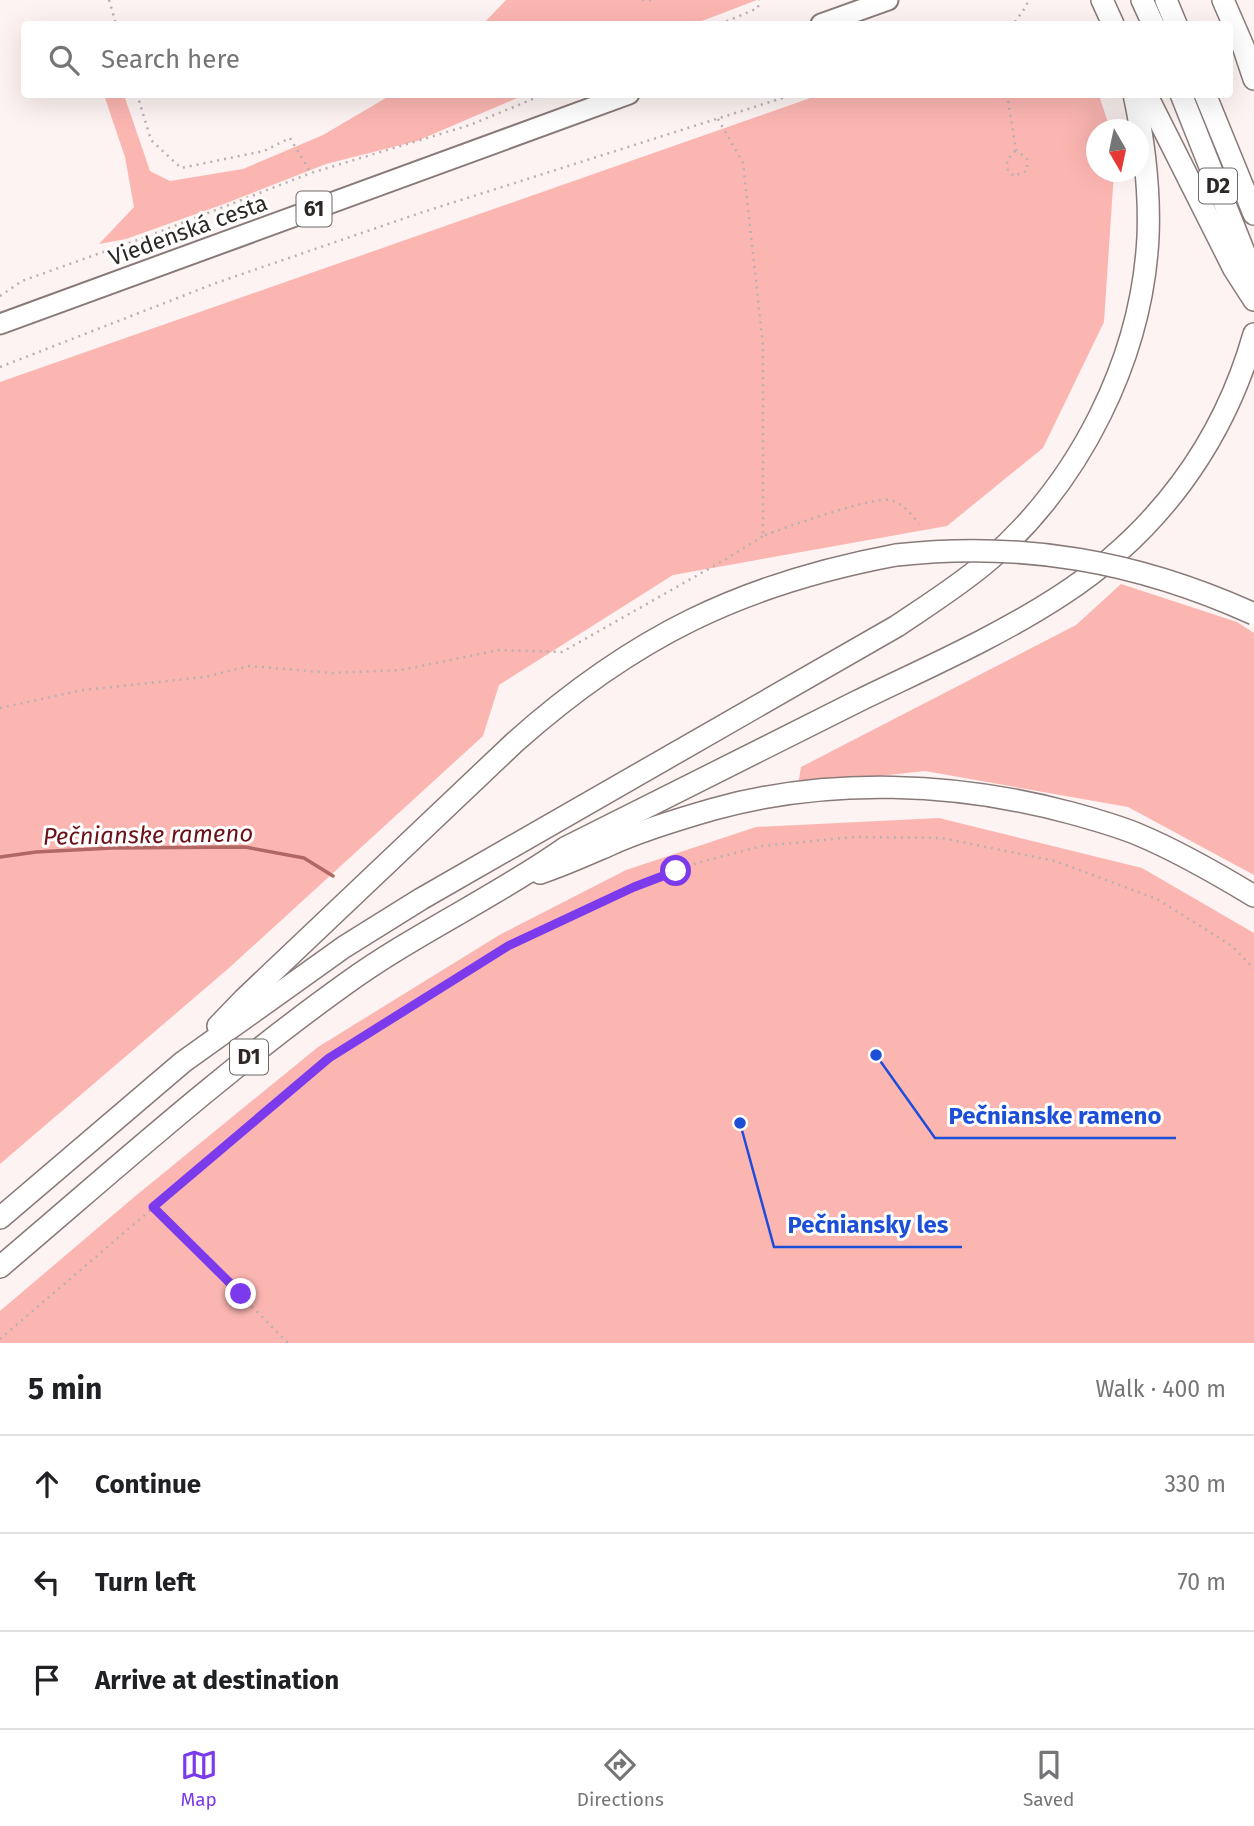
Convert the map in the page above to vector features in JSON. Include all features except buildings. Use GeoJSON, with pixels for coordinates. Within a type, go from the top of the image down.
{"type":"FeatureCollection","features":[{"type":"Feature","properties":{"kind":"highway"},"geometry":{"type":"LineString","coordinates":[[1102,0],[1112,21]]}},
{"type":"Feature","properties":{"kind":"highway"},"geometry":{"type":"LineString","coordinates":[[1142,0],[1152,21]]}},
{"type":"Feature","properties":{"kind":"highway"},"geometry":{"type":"LineString","coordinates":[[1166,0],[1175,21]]}},
{"type":"Feature","properties":{"kind":"highway"},"geometry":{"type":"LineString","coordinates":[[1223,0],[1232,21]]}},
{"type":"Feature","properties":{"kind":"highway"},"geometry":{"type":"LineString","coordinates":[[1233,23],[1254,79]]}},
{"type":"Feature","properties":{"kind":"highway"},"geometry":{"type":"LineString","coordinates":[[0,1218],[183,1062],[384,921],[897,626],[988,561],[1013,537],[1060,479],[1101,414],[1114,385],[1136,312],[1144,274],[1148,209],[1145,159],[1135,98]]}},
{"type":"Feature","properties":{"kind":"highway"},"geometry":{"type":"LineString","coordinates":[[1148,98],[1234,270],[1254,300]]}},
{"type":"Feature","properties":{"kind":"highway","name":"D2"},"geometry":{"type":"LineString","coordinates":[[1183,98],[1254,277]]}},
{"type":"Feature","properties":{"kind":"highway","name":"D2"},"geometry":{"type":"LineString","coordinates":[[1207,98],[1254,214]]}},
{"type":"Feature","properties":{"kind":"highway"},"geometry":{"type":"LineString","coordinates":[[521,878],[565,848],[987,637],[1060,596],[1115,555],[1166,504],[1202,454],[1231,400],[1254,334]]}},
{"type":"Feature","properties":{"kind":"highway"},"geometry":{"type":"LineString","coordinates":[[183,1062],[244,999],[553,708],[638,649],[676,626],[720,605],[816,572],[896,555],[967,550],[1069,557],[1145,572],[1254,614]]}},
{"type":"Feature","properties":{"kind":"highway"},"geometry":{"type":"LineString","coordinates":[[521,878],[573,862],[610,844],[654,828],[718,808],[804,792],[854,788],[932,788],[1040,805],[1103,822],[1136,833],[1196,862],[1254,895]]}},
{"type":"Feature","properties":{"kind":"highway","name":"D1"},"geometry":{"type":"LineString","coordinates":[[0,1267],[291,1024],[406,943],[521,878]]}},
{"type":"Feature","properties":{"kind":"main road"},"geometry":{"type":"LineString","coordinates":[[829,21],[888,0]]}},
{"type":"Feature","properties":{"kind":"main road","name":"Viedenská cesta"},"geometry":{"type":"LineString","coordinates":[[0,324],[618,98]]}},
{"type":"Feature","properties":{"kind":"path"},"geometry":{"type":"LineString","coordinates":[[109,0],[115,21]]}},
{"type":"Feature","properties":{"kind":"path"},"geometry":{"type":"LineString","coordinates":[[642,0],[653,0]]}},
{"type":"Feature","properties":{"kind":"path"},"geometry":{"type":"LineString","coordinates":[[727,21],[758,8],[759,0]]}},
{"type":"Feature","properties":{"kind":"path"},"geometry":{"type":"LineString","coordinates":[[1016,21],[1027,5],[1027,0]]}},
{"type":"Feature","properties":{"kind":"path"},"geometry":{"type":"LineString","coordinates":[[138,98],[150,140],[181,167],[264,151],[290,138],[311,173]]}},
{"type":"Feature","properties":{"kind":"path"},"geometry":{"type":"LineString","coordinates":[[0,296],[22,281],[311,173],[470,125],[535,98]]}},
{"type":"Feature","properties":{"kind":"path"},"geometry":{"type":"LineString","coordinates":[[0,367],[228,278],[417,214],[783,98]]}},
{"type":"Feature","properties":{"kind":"path"},"geometry":{"type":"LineString","coordinates":[[1008,98],[1016,150],[1027,159],[1027,171],[1014,176],[1008,171],[1007,160],[1016,150]]}},
{"type":"Feature","properties":{"kind":"path"},"geometry":{"type":"LineString","coordinates":[[718,120],[743,163],[761,319],[763,536]]}},
{"type":"Feature","properties":{"kind":"path"},"geometry":{"type":"LineString","coordinates":[[0,708],[83,690],[205,677],[249,666],[332,673],[401,670],[499,650],[562,652],[763,536],[809,518],[888,499],[907,509],[919,524]]}},
{"type":"Feature","properties":{"kind":"path"},"geometry":{"type":"LineString","coordinates":[[0,1339],[329,1058],[508,946],[634,887],[697,863],[762,846],[854,837],[942,838],[1055,861],[1157,899],[1232,946],[1254,969]]}},
{"type":"Feature","properties":{"kind":"path"},"geometry":{"type":"LineString","coordinates":[[153,1207],[288,1343]]}},
{"type":"Feature","properties":{"kind":"shaded area"},"geometry":{"type":"Polygon","coordinates":[[[506,0],[757,0],[702,21],[486,21],[506,0]]]}},
{"type":"Feature","properties":{"kind":"shaded area"},"geometry":{"type":"Polygon","coordinates":[[[105,98],[125,98],[150,171],[170,181],[243,169],[323,135],[386,98],[517,98],[417,141],[326,164],[126,239],[99,244],[134,207],[125,157],[105,98]]]}},
{"type":"Feature","properties":{"kind":"shaded area"},"geometry":{"type":"Polygon","coordinates":[[[811,98],[1100,98],[1107,119],[1086,119],[1086,182],[1113,182],[1104,322],[1043,448],[947,526],[673,575],[499,685],[483,736],[229,968],[0,1164],[0,382],[811,98]]]}},
{"type":"Feature","properties":{"kind":"shaded area"},"geometry":{"type":"Polygon","coordinates":[[[1121,584],[1237,622],[1254,633],[1254,875],[1128,807],[925,771],[798,785],[801,767],[1076,625],[1121,584]]]}},
{"type":"Feature","properties":{"kind":"shaded area"},"geometry":{"type":"Polygon","coordinates":[[[939,818],[1142,868],[1254,933],[1254,1343],[0,1343],[0,1311],[133,1198],[318,1047],[501,934],[626,870],[756,827],[939,818]]]}},
{"type":"Feature","properties":{"kind":"waterway","name":"Pečnianske rameno"},"geometry":{"type":"LineString","coordinates":[[0,857],[36,852],[112,848],[245,847],[304,858],[333,876]]}},
{"type":"Feature","properties":{"kind":"place","name":"Pečnianske rameno"},"geometry":{"type":"Point","coordinates":[876,1055]}},
{"type":"Feature","properties":{"kind":"place","name":"Pečniansky les"},"geometry":{"type":"Point","coordinates":[740,1123]}},
{"type":"Feature","properties":{"kind":"route"},"geometry":{"type":"LineString","coordinates":[[241,1294],[153,1207],[329,1058],[508,946],[634,887],[676,871]]}}]}
